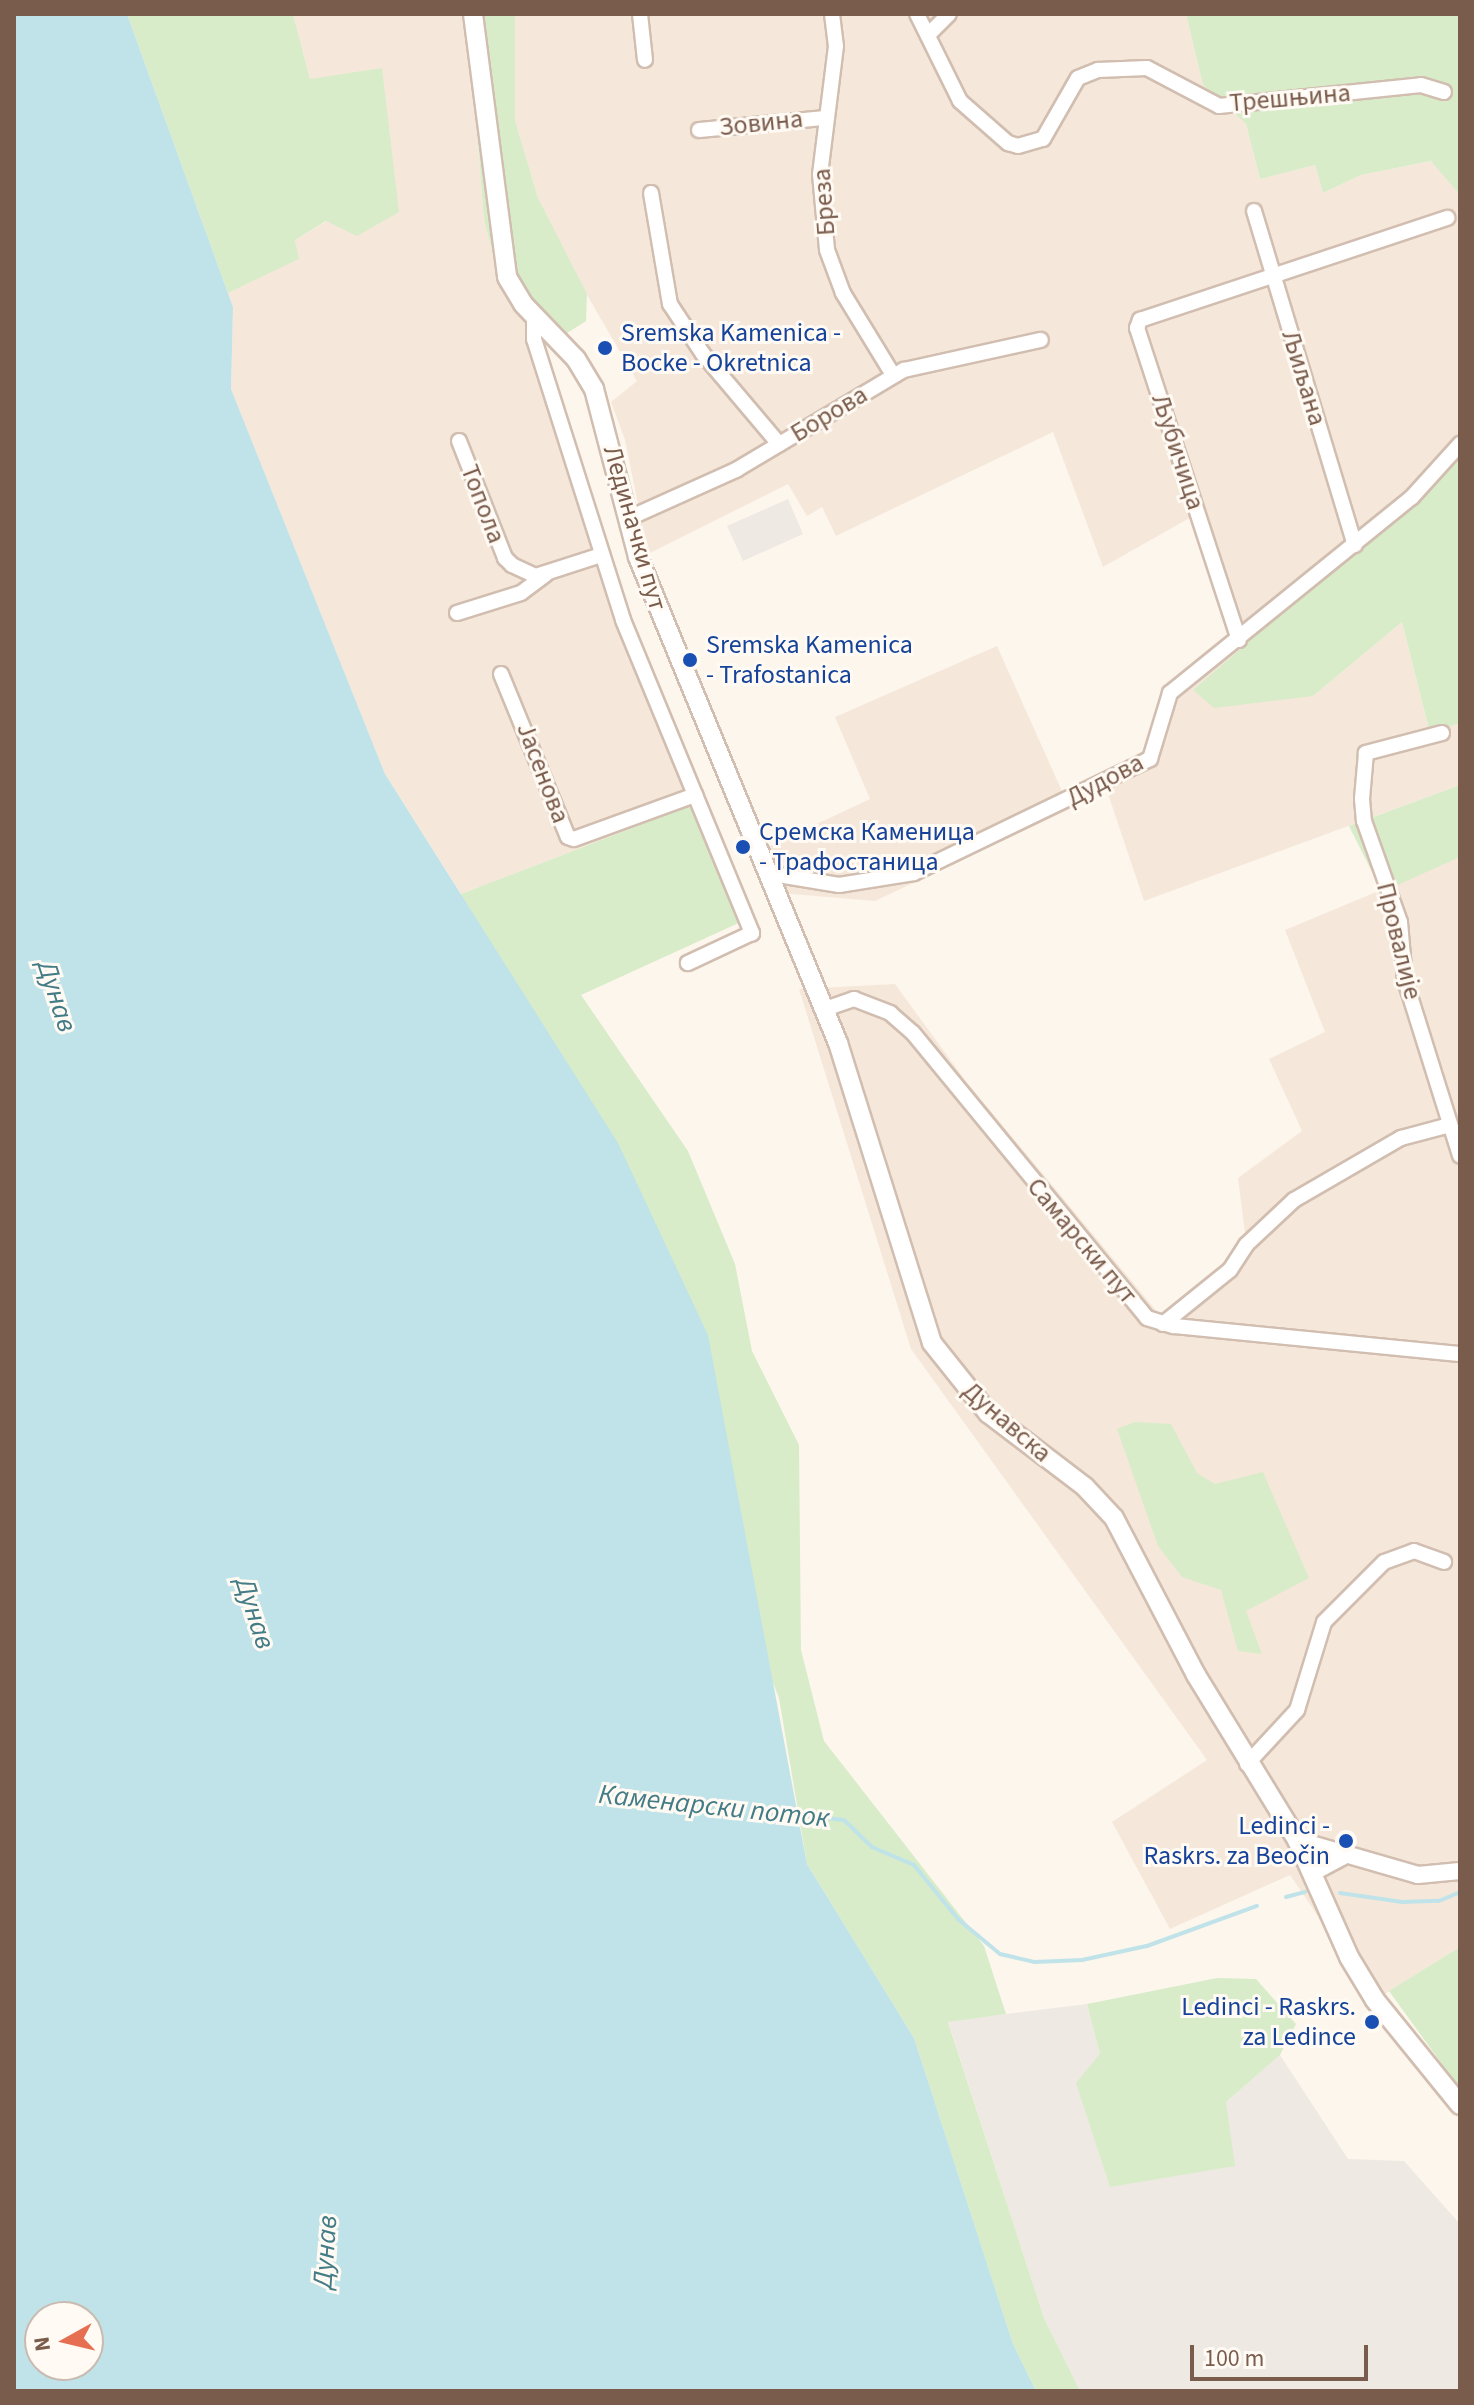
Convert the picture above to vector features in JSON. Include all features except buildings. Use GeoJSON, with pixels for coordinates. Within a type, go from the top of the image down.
{"type":"FeatureCollection","features":[{"type":"Feature","properties":{"kind":"main road","name":"Лединачки пут"},"geometry":{"type":"LineString","coordinates":[[473,14],[503,265],[517,296],[576,359],[594,389],[627,519],[654,600],[772,874],[838,1043]]}},
{"type":"Feature","properties":{"kind":"main road","name":"Дунавска"},"geometry":{"type":"LineString","coordinates":[[838,1043],[932,1343],[988,1413],[1085,1487],[1114,1518],[1247,1764],[1297,1840],[1335,1930],[1370,1992],[1460,2105]]}},
{"type":"Feature","properties":{"kind":"street"},"geometry":{"type":"LineString","coordinates":[[640,14],[645,60]]}},
{"type":"Feature","properties":{"kind":"street","name":"Бреза"},"geometry":{"type":"LineString","coordinates":[[832,14],[836,46],[823,118],[820,174],[827,250],[843,293],[893,375]]}},
{"type":"Feature","properties":{"kind":"street","name":"Трешњина"},"geometry":{"type":"LineString","coordinates":[[917,14],[929,34],[946,81],[960,101],[1008,143],[1018,146],[1043,139],[1078,78],[1098,70],[1147,68],[1219,106],[1421,85],[1444,92]]}},
{"type":"Feature","properties":{"kind":"street"},"geometry":{"type":"LineString","coordinates":[[929,34],[950,16]]}},
{"type":"Feature","properties":{"kind":"street","name":"Зовина"},"geometry":{"type":"LineString","coordinates":[[699,130],[823,118]]}},
{"type":"Feature","properties":{"kind":"street"},"geometry":{"type":"LineString","coordinates":[[651,193],[670,304],[703,354],[779,444]]}},
{"type":"Feature","properties":{"kind":"street","name":"Љиљана"},"geometry":{"type":"LineString","coordinates":[[1254,211],[1355,545]]}},
{"type":"Feature","properties":{"kind":"street"},"geometry":{"type":"LineString","coordinates":[[1273,276],[1447,218]]}},
{"type":"Feature","properties":{"kind":"street","name":"Љубичица"},"geometry":{"type":"LineString","coordinates":[[1239,640],[1137,328],[1149,314],[1273,276]]}},
{"type":"Feature","properties":{"kind":"street"},"geometry":{"type":"LineString","coordinates":[[534,314],[532,333],[601,555],[752,933],[688,963]]}},
{"type":"Feature","properties":{"kind":"street","name":"Борова"},"geometry":{"type":"LineString","coordinates":[[627,519],[698,490],[893,375],[1041,340]]}},
{"type":"Feature","properties":{"kind":"street","name":"Топола"},"geometry":{"type":"LineString","coordinates":[[459,441],[505,558],[525,574],[546,574]]}},
{"type":"Feature","properties":{"kind":"street","name":"Дудова"},"geometry":{"type":"LineString","coordinates":[[772,874],[839,885],[914,873],[968,851],[1150,759],[1170,693],[1355,545],[1434,476],[1460,444]]}},
{"type":"Feature","properties":{"kind":"street"},"geometry":{"type":"LineString","coordinates":[[457,613],[521,593],[546,574],[601,555]]}},
{"type":"Feature","properties":{"kind":"street","name":"Јасенова"},"geometry":{"type":"LineString","coordinates":[[501,674],[568,837],[574,839],[695,795]]}},
{"type":"Feature","properties":{"kind":"street","name":"Провалије"},"geometry":{"type":"LineString","coordinates":[[1442,733],[1366,753],[1362,799],[1364,821],[1400,922],[1405,980],[1460,1156]]}},
{"type":"Feature","properties":{"kind":"street","name":"Самарски пут"},"geometry":{"type":"LineString","coordinates":[[825,1009],[854,999],[876,1005],[913,1033],[1127,1298],[1163,1324],[1460,1354]]}},
{"type":"Feature","properties":{"kind":"street"},"geometry":{"type":"LineString","coordinates":[[1163,1324],[1230,1270],[1246,1245],[1294,1200],[1401,1138],[1450,1125]]}},
{"type":"Feature","properties":{"kind":"street"},"geometry":{"type":"LineString","coordinates":[[1247,1764],[1297,1710],[1324,1622],[1384,1562],[1414,1551],[1444,1562]]}},
{"type":"Feature","properties":{"kind":"street"},"geometry":{"type":"LineString","coordinates":[[1297,1840],[1418,1875],[1460,1871]]}},
{"type":"Feature","properties":{"kind":"street"},"geometry":{"type":"LineString","coordinates":[[1312,1873],[1347,1854]]}},
{"type":"Feature","properties":{"kind":"shaded area"},"geometry":{"type":"Polygon","coordinates":[[[293,14],[468,14],[484,220],[494,258],[525,324],[666,714],[705,800],[461,894],[385,774],[231,389],[233,307],[228,293],[298,259],[295,240],[327,221],[310,79],[293,14]]]}},
{"type":"Feature","properties":{"kind":"shaded area"},"geometry":{"type":"Polygon","coordinates":[[[515,14],[1186,14],[1203,85],[1246,124],[1260,179],[1315,165],[1323,193],[1361,175],[1432,161],[1460,195],[1460,459],[1346,562],[1313,696],[1402,622],[1430,733],[1460,723],[1460,785],[1144,901],[1101,773],[1146,751],[1161,699],[1230,635],[1193,516],[1103,567],[1053,432],[836,536],[822,507],[807,516],[788,484],[648,554],[625,440],[611,402],[637,381],[558,245],[538,198],[515,120],[515,14]]]}},
{"type":"Feature","properties":{"kind":"shaded area"},"geometry":{"type":"Polygon","coordinates":[[[788,499],[803,534],[743,561],[727,526],[788,499]]]}},
{"type":"Feature","properties":{"kind":"shaded area"},"geometry":{"type":"Polygon","coordinates":[[[997,646],[1070,809],[875,901],[768,892],[753,854],[870,799],[835,717],[997,646]]]}},
{"type":"Feature","properties":{"kind":"shaded area"},"geometry":{"type":"Polygon","coordinates":[[[1460,857],[1460,1947],[1375,2000],[1290,1875],[1170,1929],[1112,1822],[1207,1760],[911,1349],[799,989],[895,984],[965,1080],[1164,1320],[1246,1241],[1238,1178],[1302,1131],[1269,1059],[1325,1032],[1285,930],[1460,857]]]}},
{"type":"Feature","properties":{"kind":"shaded area"},"geometry":{"type":"Polygon","coordinates":[[[1087,2004],[1100,2054],[1226,2102],[1280,2055],[1348,2159],[1404,2161],[1460,2224],[1460,2391],[1080,2391],[1044,2318],[948,2021],[1087,2004]]]}},
{"type":"Feature","properties":{"kind":"green space"},"geometry":{"type":"Polygon","coordinates":[[[127,14],[293,14],[310,79],[382,68],[399,212],[357,236],[326,221],[295,240],[299,259],[228,293],[127,14]]]}},
{"type":"Feature","properties":{"kind":"green space"},"geometry":{"type":"Polygon","coordinates":[[[468,14],[515,14],[515,120],[538,198],[587,294],[586,321],[564,335],[538,314],[525,324],[494,258],[484,220],[468,14]]]}},
{"type":"Feature","properties":{"kind":"green space"},"geometry":{"type":"Polygon","coordinates":[[[1186,14],[1460,14],[1460,195],[1431,161],[1361,175],[1323,193],[1315,165],[1260,179],[1246,124],[1203,85],[1186,14]]]}},
{"type":"Feature","properties":{"kind":"green space"},"geometry":{"type":"Polygon","coordinates":[[[1460,459],[1460,723],[1430,733],[1402,622],[1313,696],[1214,708],[1193,690],[1460,459]]]}},
{"type":"Feature","properties":{"kind":"green space"},"geometry":{"type":"Polygon","coordinates":[[[1460,785],[1460,857],[1382,892],[1349,826],[1460,785]]]}},
{"type":"Feature","properties":{"kind":"green space"},"geometry":{"type":"Polygon","coordinates":[[[705,800],[754,916],[581,995],[688,1151],[735,1264],[752,1351],[799,1445],[801,1650],[824,1741],[984,1946],[1006,2014],[948,2022],[1044,2318],[1080,2391],[1036,2391],[1013,2344],[914,2038],[807,1864],[779,1698],[461,894],[705,800]]]}},
{"type":"Feature","properties":{"kind":"green space"},"geometry":{"type":"Polygon","coordinates":[[[1135,1422],[1171,1424],[1197,1473],[1215,1484],[1263,1472],[1309,1578],[1246,1611],[1262,1654],[1238,1651],[1221,1590],[1182,1577],[1158,1546],[1117,1429],[1135,1422]]]}},
{"type":"Feature","properties":{"kind":"green space"},"geometry":{"type":"Polygon","coordinates":[[[1460,1947],[1460,2089],[1389,1991],[1460,1947]]]}},
{"type":"Feature","properties":{"kind":"green space"},"geometry":{"type":"Polygon","coordinates":[[[1217,1978],[1256,1979],[1296,2024],[1280,2055],[1226,2102],[1235,2166],[1110,2187],[1076,2083],[1100,2054],[1087,2004],[1217,1978]]]}},
{"type":"Feature","properties":{"kind":"water","name":"Дунав"},"geometry":{"type":"Polygon","coordinates":[[[14,14],[127,14],[233,307],[231,389],[385,774],[618,1143],[708,1335],[807,1864],[914,2038],[1013,2344],[1036,2391],[14,2391],[14,14]]]}},
{"type":"Feature","properties":{"kind":"waterway","name":"Каменарски поток"},"geometry":{"type":"LineString","coordinates":[[794,1815],[844,1820],[872,1847],[914,1865],[958,1919],[1000,1954],[1035,1962],[1082,1960],[1147,1946],[1257,1906]]}},
{"type":"Feature","properties":{"kind":"waterway","name":"Каменарски поток"},"geometry":{"type":"LineString","coordinates":[[1286,1897],[1305,1892]]}},
{"type":"Feature","properties":{"kind":"waterway","name":"Каменарски поток"},"geometry":{"type":"LineString","coordinates":[[1340,1893],[1402,1902],[1439,1901],[1460,1892]]}},
{"type":"Feature","properties":{"kind":"place","name":"Sremska Kamenica - Bocke - Okretnica"},"geometry":{"type":"Point","coordinates":[605,348]}},
{"type":"Feature","properties":{"kind":"place","name":"Sremska Kamenica - Trafostanica"},"geometry":{"type":"Point","coordinates":[690,660]}},
{"type":"Feature","properties":{"kind":"place","name":"Сремска Каменица - Трафостаница"},"geometry":{"type":"Point","coordinates":[743,847]}},
{"type":"Feature","properties":{"kind":"place","name":"Ledinci - Raskrs. za Beočin"},"geometry":{"type":"Point","coordinates":[1346,1841]}},
{"type":"Feature","properties":{"kind":"place","name":"Ledinci - Raskrs. za Ledince"},"geometry":{"type":"Point","coordinates":[1372,2022]}}]}
